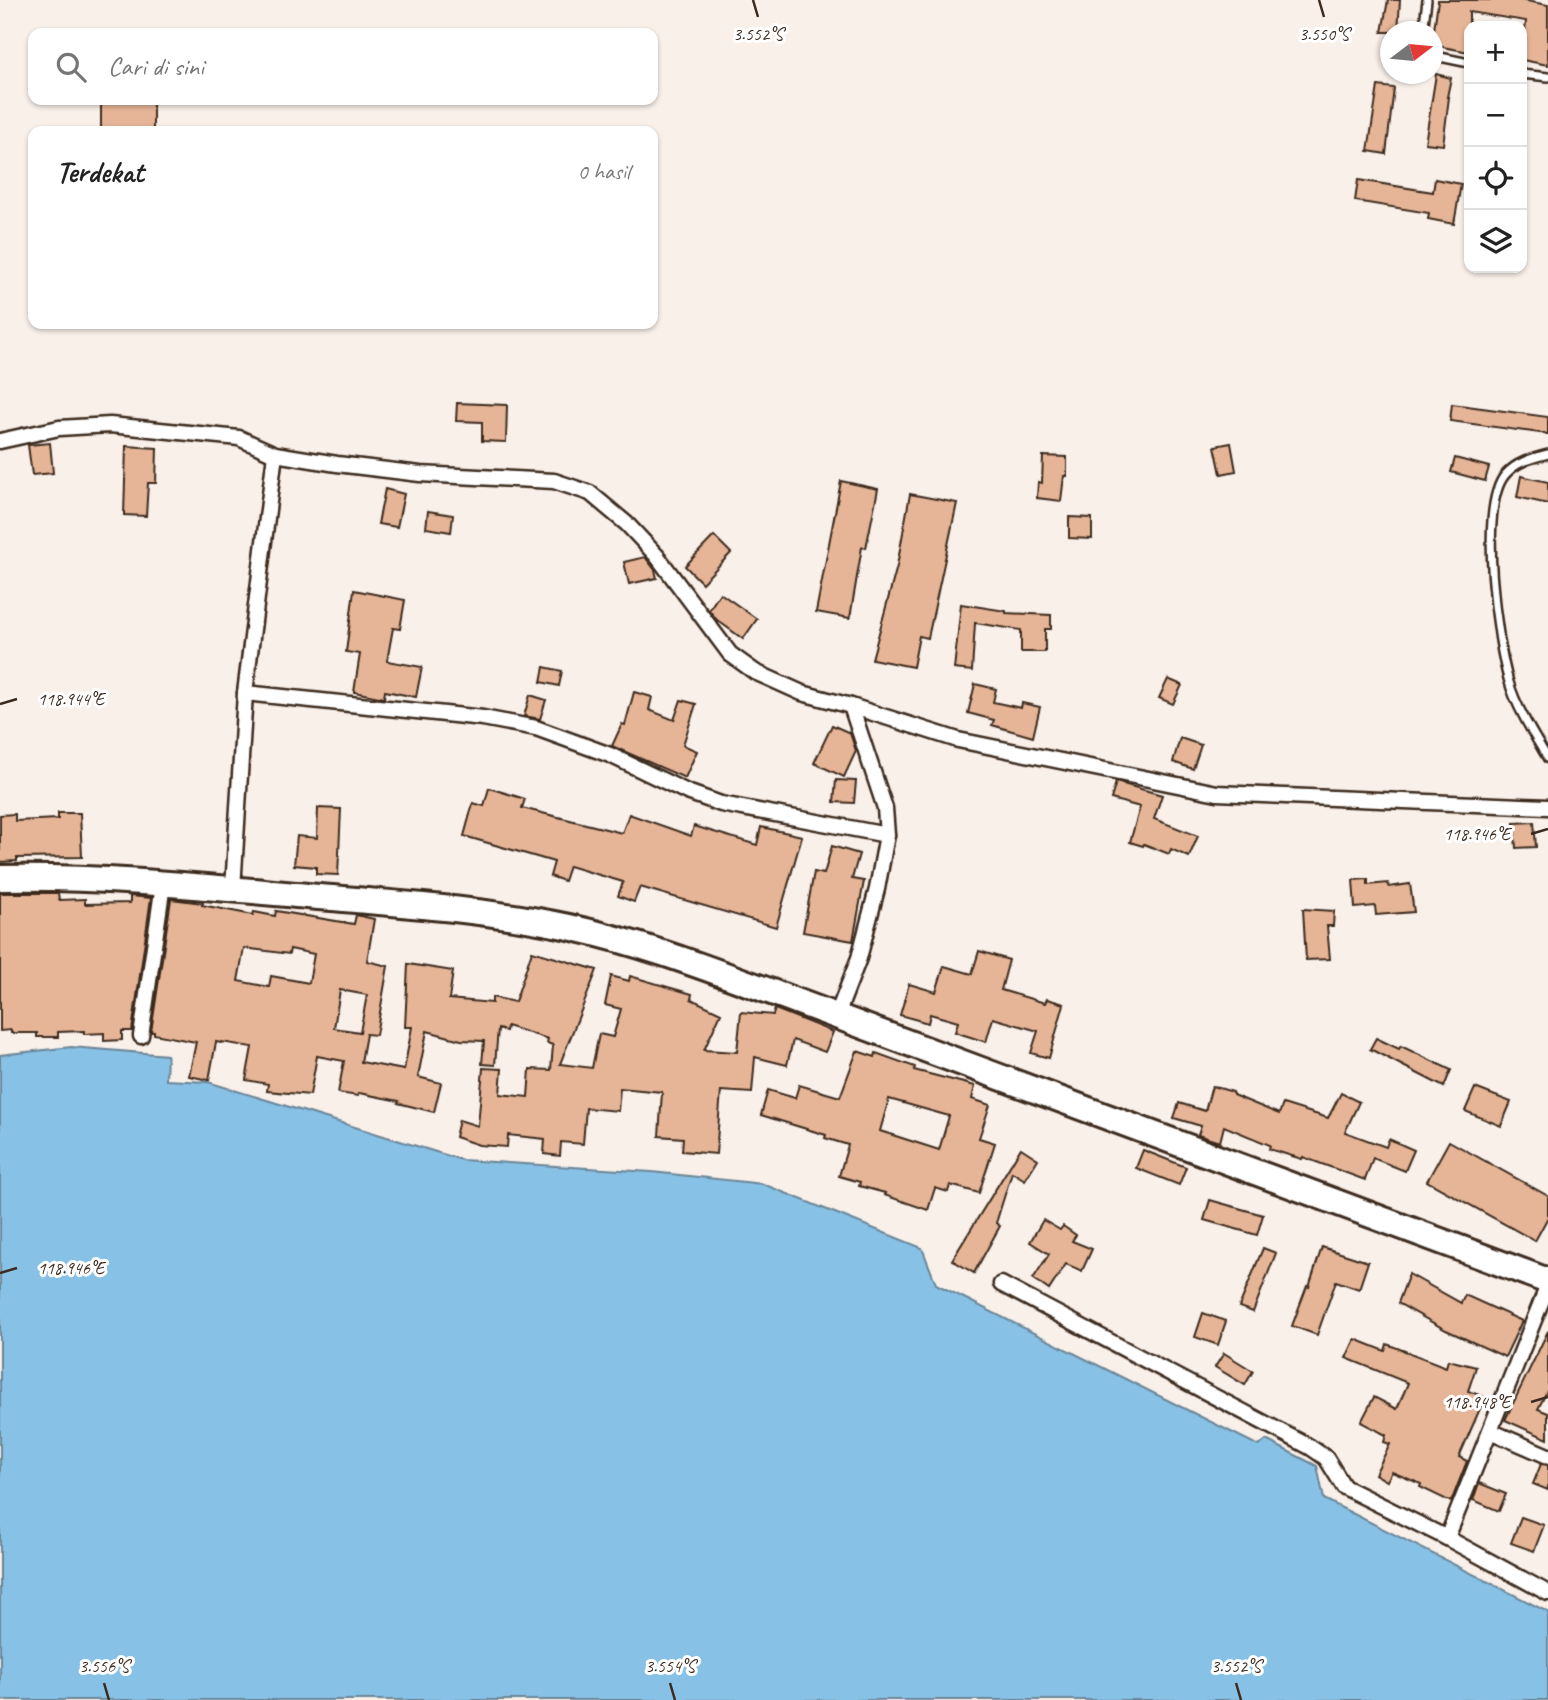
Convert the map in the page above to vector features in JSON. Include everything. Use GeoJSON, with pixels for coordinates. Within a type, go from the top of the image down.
{"type":"FeatureCollection","features":[{"type":"Feature","properties":{"kind":"highway"},"geometry":{"type":"LineString","coordinates":[[0,878],[63,877],[475,911],[571,928],[675,957],[1548,1283]]}},
{"type":"Feature","properties":{"kind":"street"},"geometry":{"type":"LineString","coordinates":[[0,442],[59,428],[110,425],[239,438],[275,454],[420,474],[554,481],[590,493],[627,524],[657,556],[730,654],[755,672],[802,693],[958,740],[1217,793],[1548,807]]}},
{"type":"Feature","properties":{"kind":"street"},"geometry":{"type":"LineString","coordinates":[[233,890],[245,693],[275,454]]}},
{"type":"Feature","properties":{"kind":"street"},"geometry":{"type":"LineString","coordinates":[[245,693],[483,718],[536,728],[610,755],[687,792],[721,804],[887,835]]}},
{"type":"Feature","properties":{"kind":"street"},"geometry":{"type":"LineString","coordinates":[[837,1016],[859,958],[877,889],[887,835],[885,808],[851,706]]}},
{"type":"Feature","properties":{"kind":"street"},"geometry":{"type":"LineString","coordinates":[[142,1036],[163,884]]}},
{"type":"Feature","properties":{"kind":"street"},"geometry":{"type":"LineString","coordinates":[[1447,1538],[1548,1283]]}},
{"type":"Feature","properties":{"kind":"street"},"geometry":{"type":"LineString","coordinates":[[1001,1284],[1310,1447],[1326,1458],[1344,1487],[1447,1538],[1548,1593]]}},
{"type":"Feature","properties":{"kind":"street"},"geometry":{"type":"LineString","coordinates":[[1490,1431],[1548,1456]]}},
{"type":"Feature","properties":{"kind":"lane"},"geometry":{"type":"LineString","coordinates":[[1424,21],[1427,0]]}},
{"type":"Feature","properties":{"kind":"lane"},"geometry":{"type":"LineString","coordinates":[[1443,58],[1464,62]]}},
{"type":"Feature","properties":{"kind":"lane"},"geometry":{"type":"LineString","coordinates":[[1527,75],[1548,77]]}},
{"type":"Feature","properties":{"kind":"lane"},"geometry":{"type":"LineString","coordinates":[[1548,454],[1528,459],[1503,477],[1497,493],[1490,547],[1500,647],[1510,685],[1548,759]]}},
{"type":"Feature","properties":{"kind":"water"},"geometry":{"type":"Polygon","coordinates":[[[71,1047],[167,1055],[166,1080],[208,1082],[462,1160],[652,1172],[763,1184],[922,1248],[936,1284],[1259,1446],[1266,1440],[1317,1466],[1324,1499],[1548,1612],[1548,1700],[0,1700],[0,1055],[71,1047]]]}},
{"type":"Feature","properties":{"kind":"building"},"geometry":{"type":"Polygon","coordinates":[[[1388,0],[1400,0],[1399,21],[1384,21],[1388,0]]]}},
{"type":"Feature","properties":{"kind":"building"},"geometry":{"type":"Polygon","coordinates":[[[1438,0],[1521,0],[1548,5],[1548,65],[1527,61],[1527,21],[1469,12],[1469,21],[1464,21],[1464,51],[1443,47],[1443,21],[1435,21],[1438,0]]]}},
{"type":"Feature","properties":{"kind":"building"},"geometry":{"type":"Polygon","coordinates":[[[1443,76],[1451,78],[1443,145],[1425,143],[1434,84],[1443,84],[1443,76]]]}},
{"type":"Feature","properties":{"kind":"building"},"geometry":{"type":"Polygon","coordinates":[[[1378,86],[1394,88],[1386,154],[1368,151],[1378,86]]]}},
{"type":"Feature","properties":{"kind":"building"},"geometry":{"type":"Polygon","coordinates":[[[101,105],[153,105],[153,126],[101,126],[101,105]]]}},
{"type":"Feature","properties":{"kind":"building"},"geometry":{"type":"Polygon","coordinates":[[[1435,179],[1461,184],[1454,224],[1428,219],[1429,213],[1355,201],[1358,180],[1433,192],[1435,179]]]}},
{"type":"Feature","properties":{"kind":"building"},"geometry":{"type":"Polygon","coordinates":[[[457,403],[507,405],[506,442],[482,441],[482,422],[456,421],[457,403]]]}},
{"type":"Feature","properties":{"kind":"building"},"geometry":{"type":"Polygon","coordinates":[[[1452,404],[1548,417],[1548,434],[1450,421],[1452,404]]]}},
{"type":"Feature","properties":{"kind":"building"},"geometry":{"type":"Polygon","coordinates":[[[50,443],[53,473],[32,475],[28,445],[50,443]]]}},
{"type":"Feature","properties":{"kind":"building"},"geometry":{"type":"Polygon","coordinates":[[[1231,443],[1236,471],[1221,474],[1215,446],[1231,443]]]}},
{"type":"Feature","properties":{"kind":"building"},"geometry":{"type":"Polygon","coordinates":[[[126,446],[157,448],[156,483],[148,483],[146,516],[124,515],[126,446]]]}},
{"type":"Feature","properties":{"kind":"building"},"geometry":{"type":"Polygon","coordinates":[[[1043,456],[1067,457],[1067,476],[1064,476],[1061,501],[1037,498],[1038,482],[1042,483],[1043,456]]]}},
{"type":"Feature","properties":{"kind":"building"},"geometry":{"type":"Polygon","coordinates":[[[1455,458],[1489,467],[1485,481],[1451,472],[1455,458]]]}},
{"type":"Feature","properties":{"kind":"building"},"geometry":{"type":"Polygon","coordinates":[[[1521,476],[1548,482],[1548,504],[1517,497],[1521,476]]]}},
{"type":"Feature","properties":{"kind":"building"},"geometry":{"type":"Polygon","coordinates":[[[841,481],[878,489],[866,548],[862,547],[850,618],[816,612],[841,481]]]}},
{"type":"Feature","properties":{"kind":"building"},"geometry":{"type":"Polygon","coordinates":[[[385,489],[404,494],[397,527],[378,524],[385,489]]]}},
{"type":"Feature","properties":{"kind":"building"},"geometry":{"type":"Polygon","coordinates":[[[910,494],[957,503],[928,638],[919,636],[913,667],[872,659],[897,566],[910,494]]]}},
{"type":"Feature","properties":{"kind":"building"},"geometry":{"type":"Polygon","coordinates":[[[428,511],[453,515],[451,532],[426,528],[428,511]]]}},
{"type":"Feature","properties":{"kind":"building"},"geometry":{"type":"Polygon","coordinates":[[[1069,517],[1092,518],[1092,539],[1069,538],[1069,517]]]}},
{"type":"Feature","properties":{"kind":"building"},"geometry":{"type":"Polygon","coordinates":[[[714,536],[731,553],[702,583],[685,566],[714,536]]]}},
{"type":"Feature","properties":{"kind":"building"},"geometry":{"type":"Polygon","coordinates":[[[645,557],[655,570],[657,578],[629,584],[624,562],[645,557]]]}},
{"type":"Feature","properties":{"kind":"building"},"geometry":{"type":"Polygon","coordinates":[[[354,590],[405,600],[400,629],[393,628],[387,661],[422,667],[416,697],[385,691],[384,698],[354,692],[360,654],[346,652],[354,590]]]}},
{"type":"Feature","properties":{"kind":"building"},"geometry":{"type":"Polygon","coordinates":[[[720,593],[757,619],[743,639],[717,620],[709,610],[720,593]]]}},
{"type":"Feature","properties":{"kind":"building"},"geometry":{"type":"Polygon","coordinates":[[[961,604],[1006,613],[1051,615],[1051,629],[1045,629],[1045,652],[1021,652],[1021,630],[975,623],[972,671],[954,669],[961,604]]]}},
{"type":"Feature","properties":{"kind":"building"},"geometry":{"type":"Polygon","coordinates":[[[544,667],[562,671],[559,686],[541,682],[544,667]]]}},
{"type":"Feature","properties":{"kind":"building"},"geometry":{"type":"Polygon","coordinates":[[[1168,679],[1182,685],[1173,704],[1159,698],[1168,679]]]}},
{"type":"Feature","properties":{"kind":"building"},"geometry":{"type":"Polygon","coordinates":[[[975,684],[996,689],[993,702],[1021,708],[1022,703],[1040,707],[1033,737],[992,725],[994,720],[968,713],[975,684]]]}},
{"type":"Feature","properties":{"kind":"building"},"geometry":{"type":"Polygon","coordinates":[[[634,692],[652,697],[649,710],[674,720],[681,700],[696,704],[683,745],[697,751],[685,778],[612,746],[622,724],[625,725],[634,692]]]}},
{"type":"Feature","properties":{"kind":"building"},"geometry":{"type":"Polygon","coordinates":[[[530,695],[546,700],[540,719],[524,716],[530,695]]]}},
{"type":"Feature","properties":{"kind":"building"},"geometry":{"type":"Polygon","coordinates":[[[832,725],[850,733],[856,751],[844,777],[814,763],[832,725]]]}},
{"type":"Feature","properties":{"kind":"building"},"geometry":{"type":"Polygon","coordinates":[[[1180,738],[1201,745],[1193,769],[1173,762],[1180,738]]]}},
{"type":"Feature","properties":{"kind":"building"},"geometry":{"type":"Polygon","coordinates":[[[836,780],[856,781],[854,803],[834,802],[836,780]]]}},
{"type":"Feature","properties":{"kind":"building"},"geometry":{"type":"Polygon","coordinates":[[[1116,782],[1162,795],[1154,819],[1198,836],[1189,857],[1171,849],[1169,854],[1144,844],[1143,846],[1130,842],[1140,807],[1111,799],[1116,782]]]}},
{"type":"Feature","properties":{"kind":"building"},"geometry":{"type":"Polygon","coordinates":[[[489,788],[525,799],[522,808],[622,833],[629,814],[691,836],[694,826],[757,845],[761,827],[802,836],[776,927],[640,887],[634,902],[618,896],[623,882],[569,866],[564,881],[550,876],[554,862],[464,836],[473,803],[484,806],[489,788]]]}},
{"type":"Feature","properties":{"kind":"building"},"geometry":{"type":"Polygon","coordinates":[[[318,808],[341,809],[338,875],[316,874],[316,867],[294,865],[297,836],[317,838],[318,808]]]}},
{"type":"Feature","properties":{"kind":"building"},"geometry":{"type":"Polygon","coordinates":[[[58,813],[80,813],[82,857],[17,858],[17,861],[0,862],[0,815],[15,814],[15,821],[58,819],[58,813]]]}},
{"type":"Feature","properties":{"kind":"building"},"geometry":{"type":"Polygon","coordinates":[[[1534,822],[1536,847],[1516,848],[1514,823],[1534,822]]]}},
{"type":"Feature","properties":{"kind":"building"},"geometry":{"type":"Polygon","coordinates":[[[832,846],[859,854],[852,879],[864,881],[853,941],[803,932],[814,872],[824,874],[832,846]]]}},
{"type":"Feature","properties":{"kind":"building"},"geometry":{"type":"Polygon","coordinates":[[[1368,879],[1368,885],[1388,883],[1389,887],[1410,884],[1414,912],[1376,915],[1375,906],[1355,908],[1353,880],[1368,879]]]}},
{"type":"Feature","properties":{"kind":"building"},"geometry":{"type":"Polygon","coordinates":[[[0,893],[58,893],[59,900],[85,899],[85,904],[130,903],[130,896],[151,898],[132,1031],[122,1031],[122,1040],[104,1041],[104,1033],[84,1034],[84,1031],[58,1032],[58,1037],[37,1037],[37,1033],[0,1031],[0,893]]]}},
{"type":"Feature","properties":{"kind":"building"},"geometry":{"type":"Polygon","coordinates":[[[171,899],[203,903],[202,905],[253,915],[254,912],[275,916],[276,911],[354,924],[356,915],[374,919],[367,961],[388,966],[376,1035],[366,1034],[361,1062],[404,1070],[412,1027],[405,1027],[408,964],[453,971],[449,999],[492,1003],[492,997],[515,1002],[532,951],[597,970],[560,1064],[592,1068],[599,1034],[613,1037],[621,1009],[605,1005],[611,976],[629,981],[630,976],[692,994],[691,999],[721,1013],[704,1050],[737,1052],[741,1012],[773,1015],[775,1009],[833,1032],[825,1052],[793,1040],[787,1065],[755,1057],[752,1093],[721,1091],[716,1154],[682,1151],[683,1138],[659,1136],[662,1092],[620,1088],[618,1111],[586,1108],[583,1144],[561,1142],[560,1156],[544,1154],[545,1139],[508,1135],[507,1147],[479,1145],[455,1137],[459,1120],[478,1126],[483,1068],[502,1069],[500,1094],[528,1097],[530,1069],[551,1070],[553,1045],[547,1043],[548,1039],[507,1026],[506,1031],[498,1029],[495,1065],[482,1064],[484,1041],[461,1040],[427,1031],[418,1077],[441,1083],[434,1112],[359,1093],[358,1096],[338,1093],[344,1061],[317,1056],[310,1095],[267,1091],[268,1084],[246,1080],[252,1047],[222,1042],[216,1042],[209,1080],[189,1076],[196,1042],[151,1032],[171,899]],[[244,948],[238,981],[269,987],[271,976],[309,983],[314,954],[290,949],[289,954],[244,948]],[[340,990],[334,1028],[360,1032],[367,995],[340,990]]]}},
{"type":"Feature","properties":{"kind":"building"},"geometry":{"type":"Polygon","coordinates":[[[1303,909],[1334,911],[1333,926],[1327,926],[1330,959],[1306,960],[1303,909]]]}},
{"type":"Feature","properties":{"kind":"building"},"geometry":{"type":"Polygon","coordinates":[[[979,951],[1009,960],[1001,990],[1045,1003],[1047,999],[1064,1004],[1049,1058],[1031,1053],[1038,1031],[993,1018],[986,1042],[955,1032],[958,1022],[930,1014],[928,1023],[900,1015],[909,984],[936,992],[944,966],[972,974],[979,951]]]}},
{"type":"Feature","properties":{"kind":"building"},"geometry":{"type":"Polygon","coordinates":[[[1376,1038],[1399,1049],[1401,1046],[1451,1070],[1444,1087],[1370,1049],[1376,1038]]]}},
{"type":"Feature","properties":{"kind":"building"},"geometry":{"type":"Polygon","coordinates":[[[857,1051],[875,1057],[876,1053],[915,1067],[914,1070],[975,1086],[972,1099],[990,1105],[979,1138],[995,1143],[979,1193],[950,1185],[948,1192],[935,1188],[928,1210],[884,1195],[885,1193],[859,1186],[860,1182],[839,1176],[848,1145],[825,1138],[826,1135],[761,1115],[768,1090],[795,1098],[799,1085],[840,1097],[857,1051]],[[889,1099],[880,1131],[939,1150],[949,1116],[889,1099]]]}},
{"type":"Feature","properties":{"kind":"building"},"geometry":{"type":"Polygon","coordinates":[[[1212,1086],[1233,1092],[1233,1095],[1279,1114],[1283,1104],[1328,1118],[1341,1093],[1359,1102],[1345,1132],[1386,1147],[1389,1139],[1414,1150],[1405,1171],[1373,1158],[1365,1180],[1303,1157],[1302,1159],[1269,1149],[1270,1145],[1224,1126],[1220,1142],[1210,1139],[1198,1135],[1201,1126],[1174,1118],[1179,1103],[1205,1111],[1212,1086]]]}},
{"type":"Feature","properties":{"kind":"building"},"geometry":{"type":"Polygon","coordinates":[[[1475,1088],[1511,1102],[1501,1126],[1465,1111],[1475,1088]]]}},
{"type":"Feature","properties":{"kind":"building"},"geometry":{"type":"Polygon","coordinates":[[[1449,1141],[1548,1196],[1548,1217],[1535,1241],[1427,1181],[1449,1141]]]}},
{"type":"Feature","properties":{"kind":"building"},"geometry":{"type":"Polygon","coordinates":[[[1021,1148],[1038,1159],[1025,1180],[1012,1172],[996,1223],[1000,1226],[974,1273],[952,1260],[1021,1148]]]}},
{"type":"Feature","properties":{"kind":"building"},"geometry":{"type":"Polygon","coordinates":[[[1143,1150],[1186,1167],[1179,1185],[1136,1168],[1143,1150]]]}},
{"type":"Feature","properties":{"kind":"building"},"geometry":{"type":"Polygon","coordinates":[[[1210,1200],[1263,1215],[1257,1235],[1204,1220],[1210,1200]]]}},
{"type":"Feature","properties":{"kind":"building"},"geometry":{"type":"Polygon","coordinates":[[[1043,1220],[1060,1230],[1063,1226],[1076,1235],[1072,1241],[1092,1249],[1082,1271],[1066,1264],[1049,1290],[1033,1279],[1049,1254],[1030,1242],[1043,1220]]]}},
{"type":"Feature","properties":{"kind":"building"},"geometry":{"type":"Polygon","coordinates":[[[1322,1247],[1368,1262],[1359,1289],[1336,1281],[1317,1335],[1292,1326],[1322,1247]]]}},
{"type":"Feature","properties":{"kind":"building"},"geometry":{"type":"Polygon","coordinates":[[[1263,1248],[1276,1253],[1253,1312],[1239,1307],[1263,1248]]]}},
{"type":"Feature","properties":{"kind":"building"},"geometry":{"type":"Polygon","coordinates":[[[1409,1274],[1461,1303],[1465,1295],[1522,1321],[1505,1357],[1446,1330],[1398,1303],[1409,1274]]]}},
{"type":"Feature","properties":{"kind":"building"},"geometry":{"type":"Polygon","coordinates":[[[1203,1313],[1226,1321],[1218,1345],[1195,1337],[1203,1313]]]}},
{"type":"Feature","properties":{"kind":"building"},"geometry":{"type":"Polygon","coordinates":[[[1548,1331],[1548,1389],[1538,1409],[1548,1413],[1548,1439],[1505,1420],[1548,1331]]]}},
{"type":"Feature","properties":{"kind":"building"},"geometry":{"type":"Polygon","coordinates":[[[1355,1339],[1385,1351],[1387,1344],[1446,1367],[1448,1360],[1476,1367],[1468,1391],[1485,1397],[1459,1457],[1467,1461],[1451,1502],[1420,1487],[1421,1484],[1392,1472],[1387,1481],[1375,1474],[1390,1444],[1384,1442],[1386,1435],[1361,1422],[1374,1397],[1397,1409],[1408,1383],[1346,1358],[1355,1339]]]}},
{"type":"Feature","properties":{"kind":"building"},"geometry":{"type":"Polygon","coordinates":[[[1224,1353],[1253,1371],[1245,1385],[1215,1367],[1224,1353]]]}},
{"type":"Feature","properties":{"kind":"building"},"geometry":{"type":"Polygon","coordinates":[[[1541,1464],[1548,1465],[1548,1490],[1533,1484],[1541,1464]]]}},
{"type":"Feature","properties":{"kind":"building"},"geometry":{"type":"Polygon","coordinates":[[[1479,1483],[1506,1494],[1499,1511],[1473,1500],[1479,1483]]]}},
{"type":"Feature","properties":{"kind":"building"},"geometry":{"type":"Polygon","coordinates":[[[1521,1517],[1544,1525],[1534,1551],[1511,1543],[1521,1517]]]}}]}
